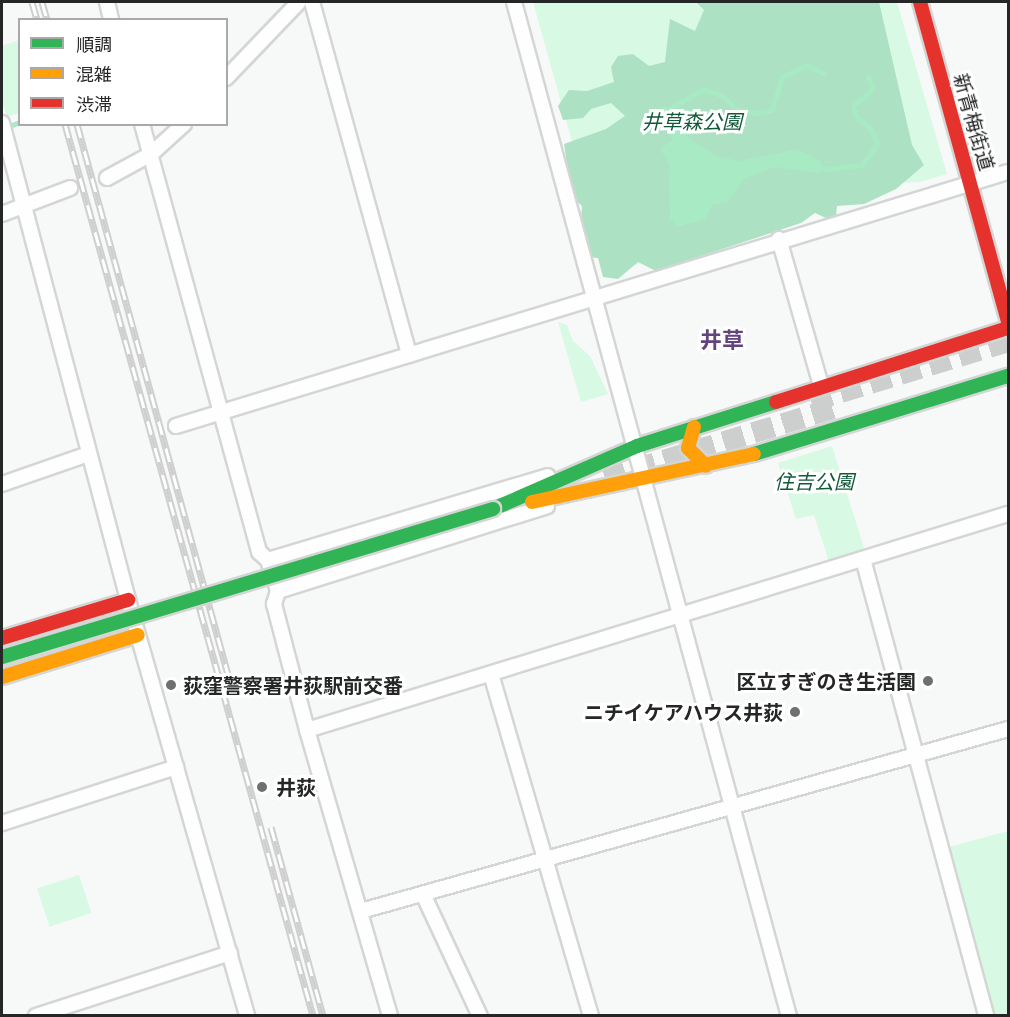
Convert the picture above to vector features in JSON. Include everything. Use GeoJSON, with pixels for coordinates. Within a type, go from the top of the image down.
{"type":"FeatureCollection","features":[{"type":"Feature","properties":{"kind":"main road","name":"新青梅街道"},"geometry":{"type":"LineString","coordinates":[[920,2],[1008,322]]}},
{"type":"Feature","properties":{"kind":"main road"},"geometry":{"type":"LineString","coordinates":[[493,509],[637,446],[1008,327]]}},
{"type":"Feature","properties":{"kind":"main road"},"geometry":{"type":"LineString","coordinates":[[2,657],[493,509],[646,480],[706,466],[821,435],[1008,376]]}},
{"type":"Feature","properties":{"kind":"main road"},"geometry":{"type":"LineString","coordinates":[[694,427],[688,448],[706,466]]}},
{"type":"Feature","properties":{"kind":"main road"},"geometry":{"type":"LineString","coordinates":[[2,638],[128,600]]}},
{"type":"Feature","properties":{"kind":"main road"},"geometry":{"type":"LineString","coordinates":[[2,677],[138,635]]}},
{"type":"Feature","properties":{"kind":"street"},"geometry":{"type":"LineString","coordinates":[[107,2],[111,18]]}},
{"type":"Feature","properties":{"kind":"street"},"geometry":{"type":"LineString","coordinates":[[228,76],[299,2]]}},
{"type":"Feature","properties":{"kind":"street"},"geometry":{"type":"LineString","coordinates":[[312,2],[409,355]]}},
{"type":"Feature","properties":{"kind":"street"},"geometry":{"type":"LineString","coordinates":[[514,2],[683,615],[789,1016]]}},
{"type":"Feature","properties":{"kind":"street"},"geometry":{"type":"LineString","coordinates":[[2,123],[22,206],[128,600],[247,1016]]}},
{"type":"Feature","properties":{"kind":"street"},"geometry":{"type":"LineString","coordinates":[[143,126],[258,552],[268,560],[278,591],[274,604],[307,730],[390,1016]]}},
{"type":"Feature","properties":{"kind":"street"},"geometry":{"type":"LineString","coordinates":[[107,178],[150,154],[182,126]]}},
{"type":"Feature","properties":{"kind":"street"},"geometry":{"type":"LineString","coordinates":[[176,426],[779,239],[1008,172]]}},
{"type":"Feature","properties":{"kind":"street"},"geometry":{"type":"LineString","coordinates":[[2,214],[70,188]]}},
{"type":"Feature","properties":{"kind":"street"},"geometry":{"type":"LineString","coordinates":[[779,239],[821,386]]}},
{"type":"Feature","properties":{"kind":"street"},"geometry":{"type":"LineString","coordinates":[[2,484],[88,454]]}},
{"type":"Feature","properties":{"kind":"street"},"geometry":{"type":"LineString","coordinates":[[268,560],[611,458]]}},
{"type":"Feature","properties":{"kind":"street"},"geometry":{"type":"LineString","coordinates":[[278,591],[618,485]]}},
{"type":"Feature","properties":{"kind":"street"},"geometry":{"type":"LineString","coordinates":[[307,730],[1008,514]]}},
{"type":"Feature","properties":{"kind":"street"},"geometry":{"type":"LineString","coordinates":[[863,559],[986,1016]]}},
{"type":"Feature","properties":{"kind":"street"},"geometry":{"type":"LineString","coordinates":[[491,674],[591,1016]]}},
{"type":"Feature","properties":{"kind":"street"},"geometry":{"type":"LineString","coordinates":[[361,910],[733,804],[1008,729]]}},
{"type":"Feature","properties":{"kind":"street"},"geometry":{"type":"LineString","coordinates":[[2,823],[176,767]]}},
{"type":"Feature","properties":{"kind":"street"},"geometry":{"type":"LineString","coordinates":[[423,894],[480,1016]]}},
{"type":"Feature","properties":{"kind":"street"},"geometry":{"type":"LineString","coordinates":[[36,1016],[79,1009],[230,953]]}},
{"type":"Feature","properties":{"kind":"green space","name":"井草森公園"},"geometry":{"type":"Polygon","coordinates":[[[533,2],[897,2],[947,174],[920,182],[899,183],[622,269],[607,267],[533,2]]]}},
{"type":"Feature","properties":{"kind":"green space","name":"井草森公園"},"geometry":{"type":"Polygon","coordinates":[[[696,2],[879,2],[912,145],[924,165],[896,189],[864,204],[837,206],[836,216],[826,218],[815,213],[801,223],[656,271],[638,262],[618,279],[603,277],[598,258],[588,257],[580,233],[582,206],[572,197],[564,144],[606,129],[625,116],[611,103],[591,109],[583,118],[563,120],[558,106],[569,90],[587,91],[614,82],[611,67],[618,56],[633,54],[649,66],[665,62],[670,19],[695,31],[704,10],[696,2]]]}},
{"type":"Feature","properties":{"kind":"green space"},"geometry":{"type":"Polygon","coordinates":[[[18,40],[18,113],[7,117],[2,100],[2,46],[18,40]]]}},
{"type":"Feature","properties":{"kind":"green space"},"geometry":{"type":"Polygon","coordinates":[[[558,322],[567,325],[573,341],[590,356],[608,394],[581,402],[558,322]]]}},
{"type":"Feature","properties":{"kind":"green space","name":"住吉公園"},"geometry":{"type":"Polygon","coordinates":[[[832,446],[865,551],[829,562],[814,515],[796,519],[778,463],[832,446]]]}},
{"type":"Feature","properties":{"kind":"green space"},"geometry":{"type":"Polygon","coordinates":[[[1008,831],[1008,1015],[994,1015],[949,847],[1008,831]]]}},
{"type":"Feature","properties":{"kind":"green space"},"geometry":{"type":"Polygon","coordinates":[[[79,875],[91,913],[50,927],[37,889],[79,875]]]}},
{"type":"Feature","properties":{"kind":"shaded area"},"geometry":{"type":"Polygon","coordinates":[[[674,106],[688,138],[714,155],[738,161],[798,149],[820,161],[826,169],[817,173],[775,167],[744,179],[728,202],[712,205],[706,219],[677,227],[670,218],[669,164],[660,149],[672,140],[666,123],[652,131],[654,115],[660,108],[674,106]]]}},
{"type":"Feature","properties":{"kind":"waterway"},"geometry":{"type":"LineString","coordinates":[[674,106],[703,89],[723,96],[736,109],[756,113],[772,110],[782,77],[807,65],[825,74]]}},
{"type":"Feature","properties":{"kind":"waterway"},"geometry":{"type":"LineString","coordinates":[[826,169],[862,165],[877,144],[871,129],[856,117],[853,106],[870,91],[872,85],[868,77]]}},
{"type":"Feature","properties":{"kind":"waterway"},"geometry":{"type":"LineString","coordinates":[[4,128],[18,123]]}},
{"type":"Feature","properties":{"kind":"tunnel"},"geometry":{"type":"LineString","coordinates":[[811,401],[1008,341]]}},
{"type":"Feature","properties":{"kind":"tunnel"},"geometry":{"type":"LineString","coordinates":[[605,478],[836,407]]}},
{"type":"Feature","properties":{"kind":"railway"},"geometry":{"type":"LineString","coordinates":[[32,2],[36,18]]}},
{"type":"Feature","properties":{"kind":"railway"},"geometry":{"type":"LineString","coordinates":[[42,2],[46,18]]}},
{"type":"Feature","properties":{"kind":"railway"},"geometry":{"type":"LineString","coordinates":[[66,126],[313,1016]]}},
{"type":"Feature","properties":{"kind":"railway"},"geometry":{"type":"LineString","coordinates":[[78,126],[232,689]]}},
{"type":"Feature","properties":{"kind":"railway"},"geometry":{"type":"LineString","coordinates":[[271,827],[323,1016]]}},
{"type":"Feature","properties":{"kind":"traffic: fast"},"geometry":{"type":"LineString","coordinates":[[754,454],[1008,376]]}},
{"type":"Feature","properties":{"kind":"traffic: fast"},"geometry":{"type":"LineString","coordinates":[[493,509],[637,446],[776,402]]}},
{"type":"Feature","properties":{"kind":"traffic: fast"},"geometry":{"type":"LineString","coordinates":[[2,657],[493,509]]}},
{"type":"Feature","properties":{"kind":"traffic: slow"},"geometry":{"type":"LineString","coordinates":[[694,427],[688,448],[706,466]]}},
{"type":"Feature","properties":{"kind":"traffic: slow"},"geometry":{"type":"LineString","coordinates":[[532,502],[754,454]]}},
{"type":"Feature","properties":{"kind":"traffic: slow"},"geometry":{"type":"LineString","coordinates":[[2,677],[138,635]]}},
{"type":"Feature","properties":{"kind":"traffic: jam"},"geometry":{"type":"LineString","coordinates":[[920,2],[1008,322]]}},
{"type":"Feature","properties":{"kind":"traffic: jam"},"geometry":{"type":"LineString","coordinates":[[776,402],[1008,328]]}},
{"type":"Feature","properties":{"kind":"traffic: jam"},"geometry":{"type":"LineString","coordinates":[[2,638],[128,600]]}},
{"type":"Feature","properties":{"kind":"place","name":"区立すぎのき生活園"},"geometry":{"type":"Point","coordinates":[928,681]}},
{"type":"Feature","properties":{"kind":"place","name":"荻窪警察署井荻駅前交番"},"geometry":{"type":"Point","coordinates":[171,685]}},
{"type":"Feature","properties":{"kind":"place","name":"ニチイケアハウス井荻"},"geometry":{"type":"Point","coordinates":[795,712]}},
{"type":"Feature","properties":{"kind":"place","name":"井荻"},"geometry":{"type":"Point","coordinates":[262,787]}},
{"type":"Feature","properties":{"kind":"district","name":"井草"},"geometry":{"type":"Point","coordinates":[722,340]}}]}
